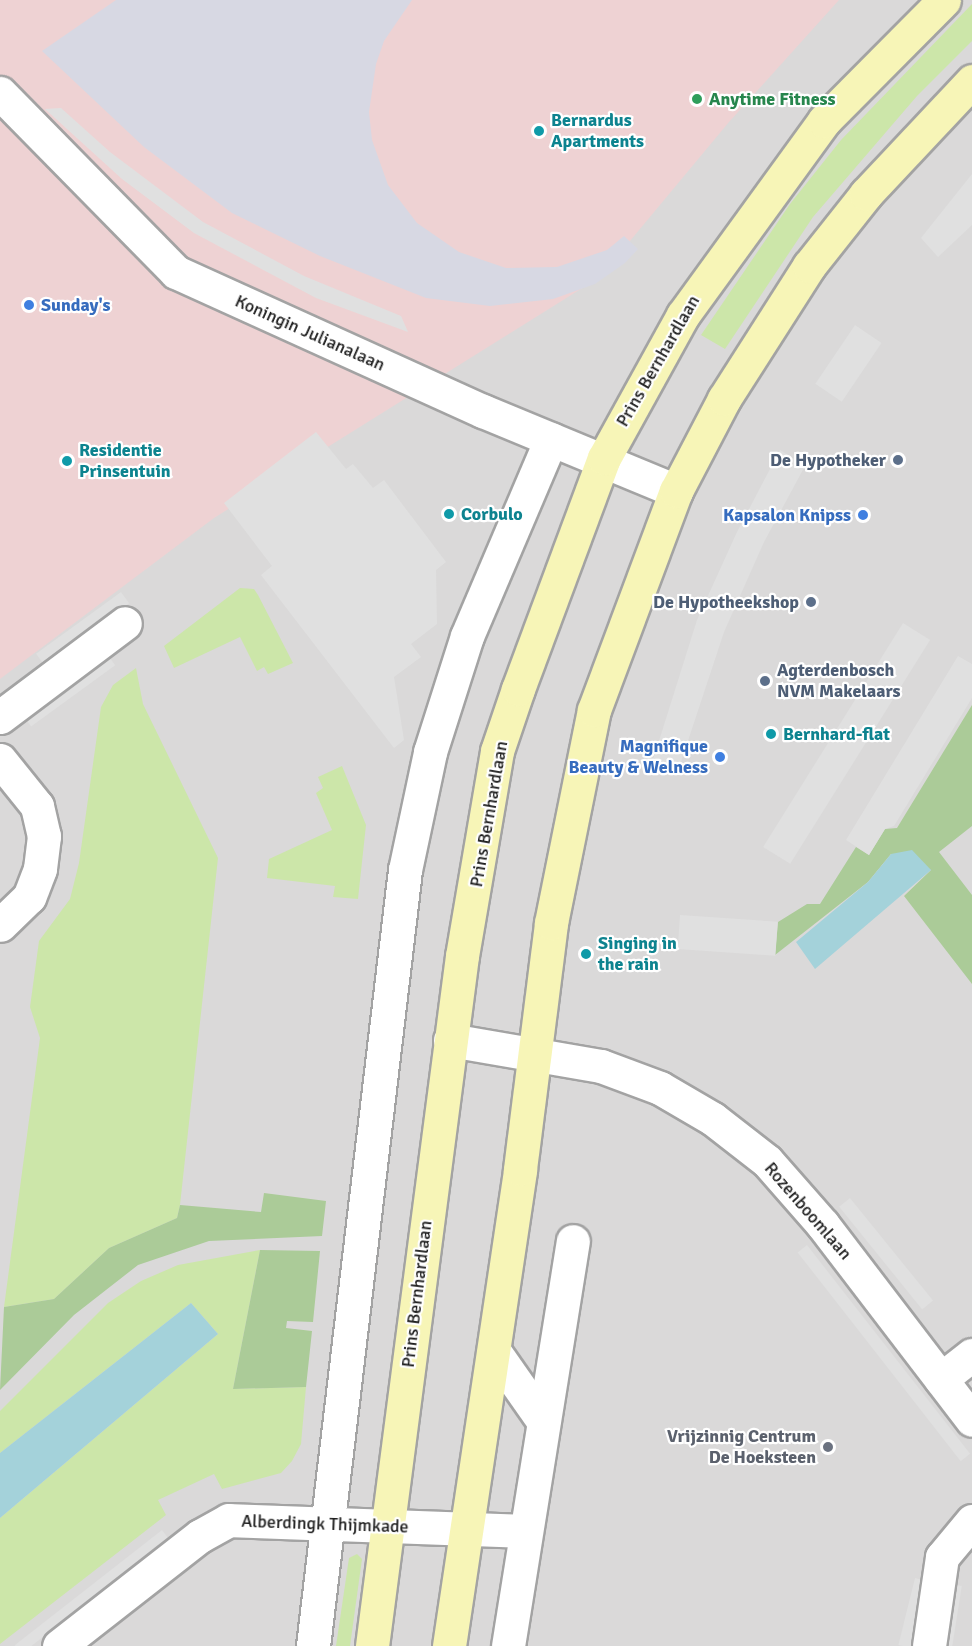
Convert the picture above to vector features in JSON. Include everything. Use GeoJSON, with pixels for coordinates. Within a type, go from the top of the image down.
{"type":"FeatureCollection","features":[{"type":"Feature","properties":{"kind":"main road","name":"Prins Bernhardlaan"},"geometry":{"type":"LineString","coordinates":[[372,1646],[450,1040],[498,751],[604,458],[657,358],[714,269],[824,121],[944,0]]}},
{"type":"Feature","properties":{"kind":"main road"},"geometry":{"type":"LineString","coordinates":[[449,1646],[494,1351],[532,1054],[560,871],[594,710],[676,491],[729,391],[809,266],[866,194],[972,81]]}},
{"type":"Feature","properties":{"kind":"street","name":"Koningin Julianalaan"},"geometry":{"type":"LineString","coordinates":[[0,93],[176,272],[551,439],[604,458],[676,491]]}},
{"type":"Feature","properties":{"kind":"street"},"geometry":{"type":"LineString","coordinates":[[313,1646],[330,1524],[395,947],[420,795],[467,636],[551,439]]}},
{"type":"Feature","properties":{"kind":"street"},"geometry":{"type":"LineString","coordinates":[[0,717],[125,623]]}},
{"type":"Feature","properties":{"kind":"street"},"geometry":{"type":"LineString","coordinates":[[0,760],[37,806],[44,836],[40,869],[29,897],[9,919]]}},
{"type":"Feature","properties":{"kind":"street","name":"Rozenboomlaan"},"geometry":{"type":"LineString","coordinates":[[450,1040],[601,1066],[660,1088],[713,1119],[767,1161],[824,1225],[972,1420]]}},
{"type":"Feature","properties":{"kind":"street"},"geometry":{"type":"LineString","coordinates":[[508,1646],[524,1531],[573,1241]]}},
{"type":"Feature","properties":{"kind":"street"},"geometry":{"type":"LineString","coordinates":[[494,1351],[543,1421]]}},
{"type":"Feature","properties":{"kind":"street"},"geometry":{"type":"LineString","coordinates":[[941,1378],[972,1355]]}},
{"type":"Feature","properties":{"kind":"street","name":"Alberdingk Thijmkade"},"geometry":{"type":"LineString","coordinates":[[59,1646],[200,1536],[229,1520],[524,1531]]}},
{"type":"Feature","properties":{"kind":"street"},"geometry":{"type":"LineString","coordinates":[[929,1646],[942,1557],[972,1521]]}},
{"type":"Feature","properties":{"kind":"shaded area"},"geometry":{"type":"Polygon","coordinates":[[[0,0],[972,0],[972,1646],[0,1646],[0,0]]]}},
{"type":"Feature","properties":{"kind":"shaded area"},"geometry":{"type":"Polygon","coordinates":[[[0,0],[839,0],[729,122],[600,277],[214,518],[0,679],[0,0]]]}},
{"type":"Feature","properties":{"kind":"shaded area"},"geometry":{"type":"Polygon","coordinates":[[[116,0],[412,0],[384,41],[376,64],[369,112],[372,140],[388,185],[417,223],[459,252],[506,268],[557,267],[607,250],[624,236],[638,249],[625,263],[595,284],[553,299],[490,306],[426,298],[320,256],[232,213],[144,147],[42,51],[116,0]]]}},
{"type":"Feature","properties":{"kind":"shaded area"},"geometry":{"type":"Polygon","coordinates":[[[61,108],[110,152],[203,222],[304,276],[401,316],[408,332],[316,298],[194,233],[122,179],[45,109],[61,108]]]}},
{"type":"Feature","properties":{"kind":"shaded area"},"geometry":{"type":"Polygon","coordinates":[[[972,174],[972,225],[938,257],[921,238],[972,174]]]}},
{"type":"Feature","properties":{"kind":"shaded area"},"geometry":{"type":"Polygon","coordinates":[[[855,325],[882,343],[842,402],[815,384],[855,325]]]}},
{"type":"Feature","properties":{"kind":"shaded area"},"geometry":{"type":"Polygon","coordinates":[[[316,432],[346,469],[353,464],[373,488],[384,480],[446,562],[436,570],[437,624],[411,644],[421,657],[394,677],[404,740],[394,748],[261,575],[272,566],[224,503],[316,432]]]}},
{"type":"Feature","properties":{"kind":"shaded area"},"geometry":{"type":"Polygon","coordinates":[[[780,450],[805,466],[764,542],[724,632],[679,768],[653,760],[697,620],[737,532],[780,450]]]}},
{"type":"Feature","properties":{"kind":"shaded area"},"geometry":{"type":"Polygon","coordinates":[[[121,592],[129,603],[44,665],[36,654],[121,592]]]}},
{"type":"Feature","properties":{"kind":"shaded area"},"geometry":{"type":"Polygon","coordinates":[[[903,623],[930,640],[790,864],[763,847],[903,623]]]}},
{"type":"Feature","properties":{"kind":"shaded area"},"geometry":{"type":"Polygon","coordinates":[[[107,654],[115,665],[31,726],[23,715],[107,654]]]}},
{"type":"Feature","properties":{"kind":"shaded area"},"geometry":{"type":"Polygon","coordinates":[[[958,656],[972,664],[972,698],[894,826],[885,829],[869,855],[846,840],[958,656]]]}},
{"type":"Feature","properties":{"kind":"shaded area"},"geometry":{"type":"Polygon","coordinates":[[[680,915],[778,922],[775,956],[678,949],[680,915]]]}},
{"type":"Feature","properties":{"kind":"shaded area"},"geometry":{"type":"Polygon","coordinates":[[[850,1198],[933,1301],[922,1309],[839,1207],[850,1198]]]}},
{"type":"Feature","properties":{"kind":"shaded area"},"geometry":{"type":"Polygon","coordinates":[[[807,1245],[970,1454],[961,1461],[798,1252],[807,1245]]]}},
{"type":"Feature","properties":{"kind":"shaded area"},"geometry":{"type":"Polygon","coordinates":[[[162,1530],[169,1539],[31,1646],[15,1645],[162,1530]]]}},
{"type":"Feature","properties":{"kind":"shaded area"},"geometry":{"type":"Polygon","coordinates":[[[915,1578],[927,1581],[910,1646],[898,1645],[915,1578]]]}},
{"type":"Feature","properties":{"kind":"shaded area"},"geometry":{"type":"Polygon","coordinates":[[[950,1584],[962,1586],[952,1646],[940,1646],[950,1584]]]}},
{"type":"Feature","properties":{"kind":"green space"},"geometry":{"type":"Polygon","coordinates":[[[972,4],[972,41],[917,96],[813,217],[725,349],[701,335],[790,204],[841,140],[972,4]]]}},
{"type":"Feature","properties":{"kind":"green space"},"geometry":{"type":"Polygon","coordinates":[[[240,588],[254,589],[293,663],[268,674],[264,667],[257,671],[240,637],[174,668],[164,646],[240,588]]]}},
{"type":"Feature","properties":{"kind":"green space"},"geometry":{"type":"Polygon","coordinates":[[[136,668],[143,704],[218,858],[180,1205],[177,1218],[109,1248],[54,1299],[4,1307],[40,1038],[30,1007],[39,941],[70,899],[79,863],[101,707],[113,685],[136,668]]]}},
{"type":"Feature","properties":{"kind":"green space"},"geometry":{"type":"Polygon","coordinates":[[[972,705],[972,826],[939,852],[972,895],[972,984],[904,896],[931,870],[891,854],[868,882],[775,955],[778,922],[807,904],[820,904],[856,847],[869,855],[885,829],[897,828],[972,705]]]}},
{"type":"Feature","properties":{"kind":"green space"},"geometry":{"type":"Polygon","coordinates":[[[342,766],[366,825],[358,899],[333,897],[335,886],[267,878],[269,859],[332,830],[316,793],[323,788],[318,777],[342,766]]]}},
{"type":"Feature","properties":{"kind":"green space"},"geometry":{"type":"Polygon","coordinates":[[[264,1193],[326,1201],[322,1236],[209,1241],[138,1265],[74,1315],[0,1390],[4,1307],[54,1299],[109,1248],[177,1218],[180,1205],[261,1212],[264,1193]]]}},
{"type":"Feature","properties":{"kind":"green space"},"geometry":{"type":"Polygon","coordinates":[[[260,1250],[233,1389],[306,1387],[301,1444],[292,1461],[281,1473],[222,1489],[214,1474],[158,1500],[166,1515],[0,1644],[0,1518],[218,1334],[191,1303],[0,1453],[0,1411],[108,1303],[141,1281],[178,1265],[260,1250]]]}},
{"type":"Feature","properties":{"kind":"green space"},"geometry":{"type":"Polygon","coordinates":[[[260,1250],[320,1251],[313,1322],[287,1321],[286,1328],[312,1331],[306,1387],[233,1389],[260,1250]]]}},
{"type":"Feature","properties":{"kind":"green space"},"geometry":{"type":"Polygon","coordinates":[[[357,1554],[362,1559],[350,1646],[336,1646],[349,1558],[357,1554]]]}},
{"type":"Feature","properties":{"kind":"water"},"geometry":{"type":"Polygon","coordinates":[[[912,850],[931,870],[815,969],[796,942],[868,882],[891,854],[912,850]]]}},
{"type":"Feature","properties":{"kind":"water"},"geometry":{"type":"Polygon","coordinates":[[[191,1303],[218,1334],[0,1518],[0,1453],[191,1303]]]}},
{"type":"Feature","properties":{"kind":"place","name":"Anytime Fitness"},"geometry":{"type":"Point","coordinates":[697,99]}},
{"type":"Feature","properties":{"kind":"place","name":"Bernardus Apartments"},"geometry":{"type":"Point","coordinates":[539,131]}},
{"type":"Feature","properties":{"kind":"place","name":"Sunday's"},"geometry":{"type":"Point","coordinates":[29,305]}},
{"type":"Feature","properties":{"kind":"place","name":"De Hypotheker"},"geometry":{"type":"Point","coordinates":[898,460]}},
{"type":"Feature","properties":{"kind":"place","name":"Residentie Prinsentuin"},"geometry":{"type":"Point","coordinates":[67,461]}},
{"type":"Feature","properties":{"kind":"place","name":"Corbulo"},"geometry":{"type":"Point","coordinates":[449,514]}},
{"type":"Feature","properties":{"kind":"place","name":"Kapsalon Knipss"},"geometry":{"type":"Point","coordinates":[863,515]}},
{"type":"Feature","properties":{"kind":"place","name":"De Hypotheekshop"},"geometry":{"type":"Point","coordinates":[811,602]}},
{"type":"Feature","properties":{"kind":"place","name":"Agterdenbosch NVM Makelaars"},"geometry":{"type":"Point","coordinates":[765,681]}},
{"type":"Feature","properties":{"kind":"place","name":"Bernhard-flat"},"geometry":{"type":"Point","coordinates":[771,734]}},
{"type":"Feature","properties":{"kind":"place","name":"Magnifique Beauty & Welness"},"geometry":{"type":"Point","coordinates":[720,757]}},
{"type":"Feature","properties":{"kind":"place","name":"Singing in the rain"},"geometry":{"type":"Point","coordinates":[586,954]}},
{"type":"Feature","properties":{"kind":"place","name":"Vrijzinnig Centrum De Hoeksteen"},"geometry":{"type":"Point","coordinates":[828,1447]}}]}
